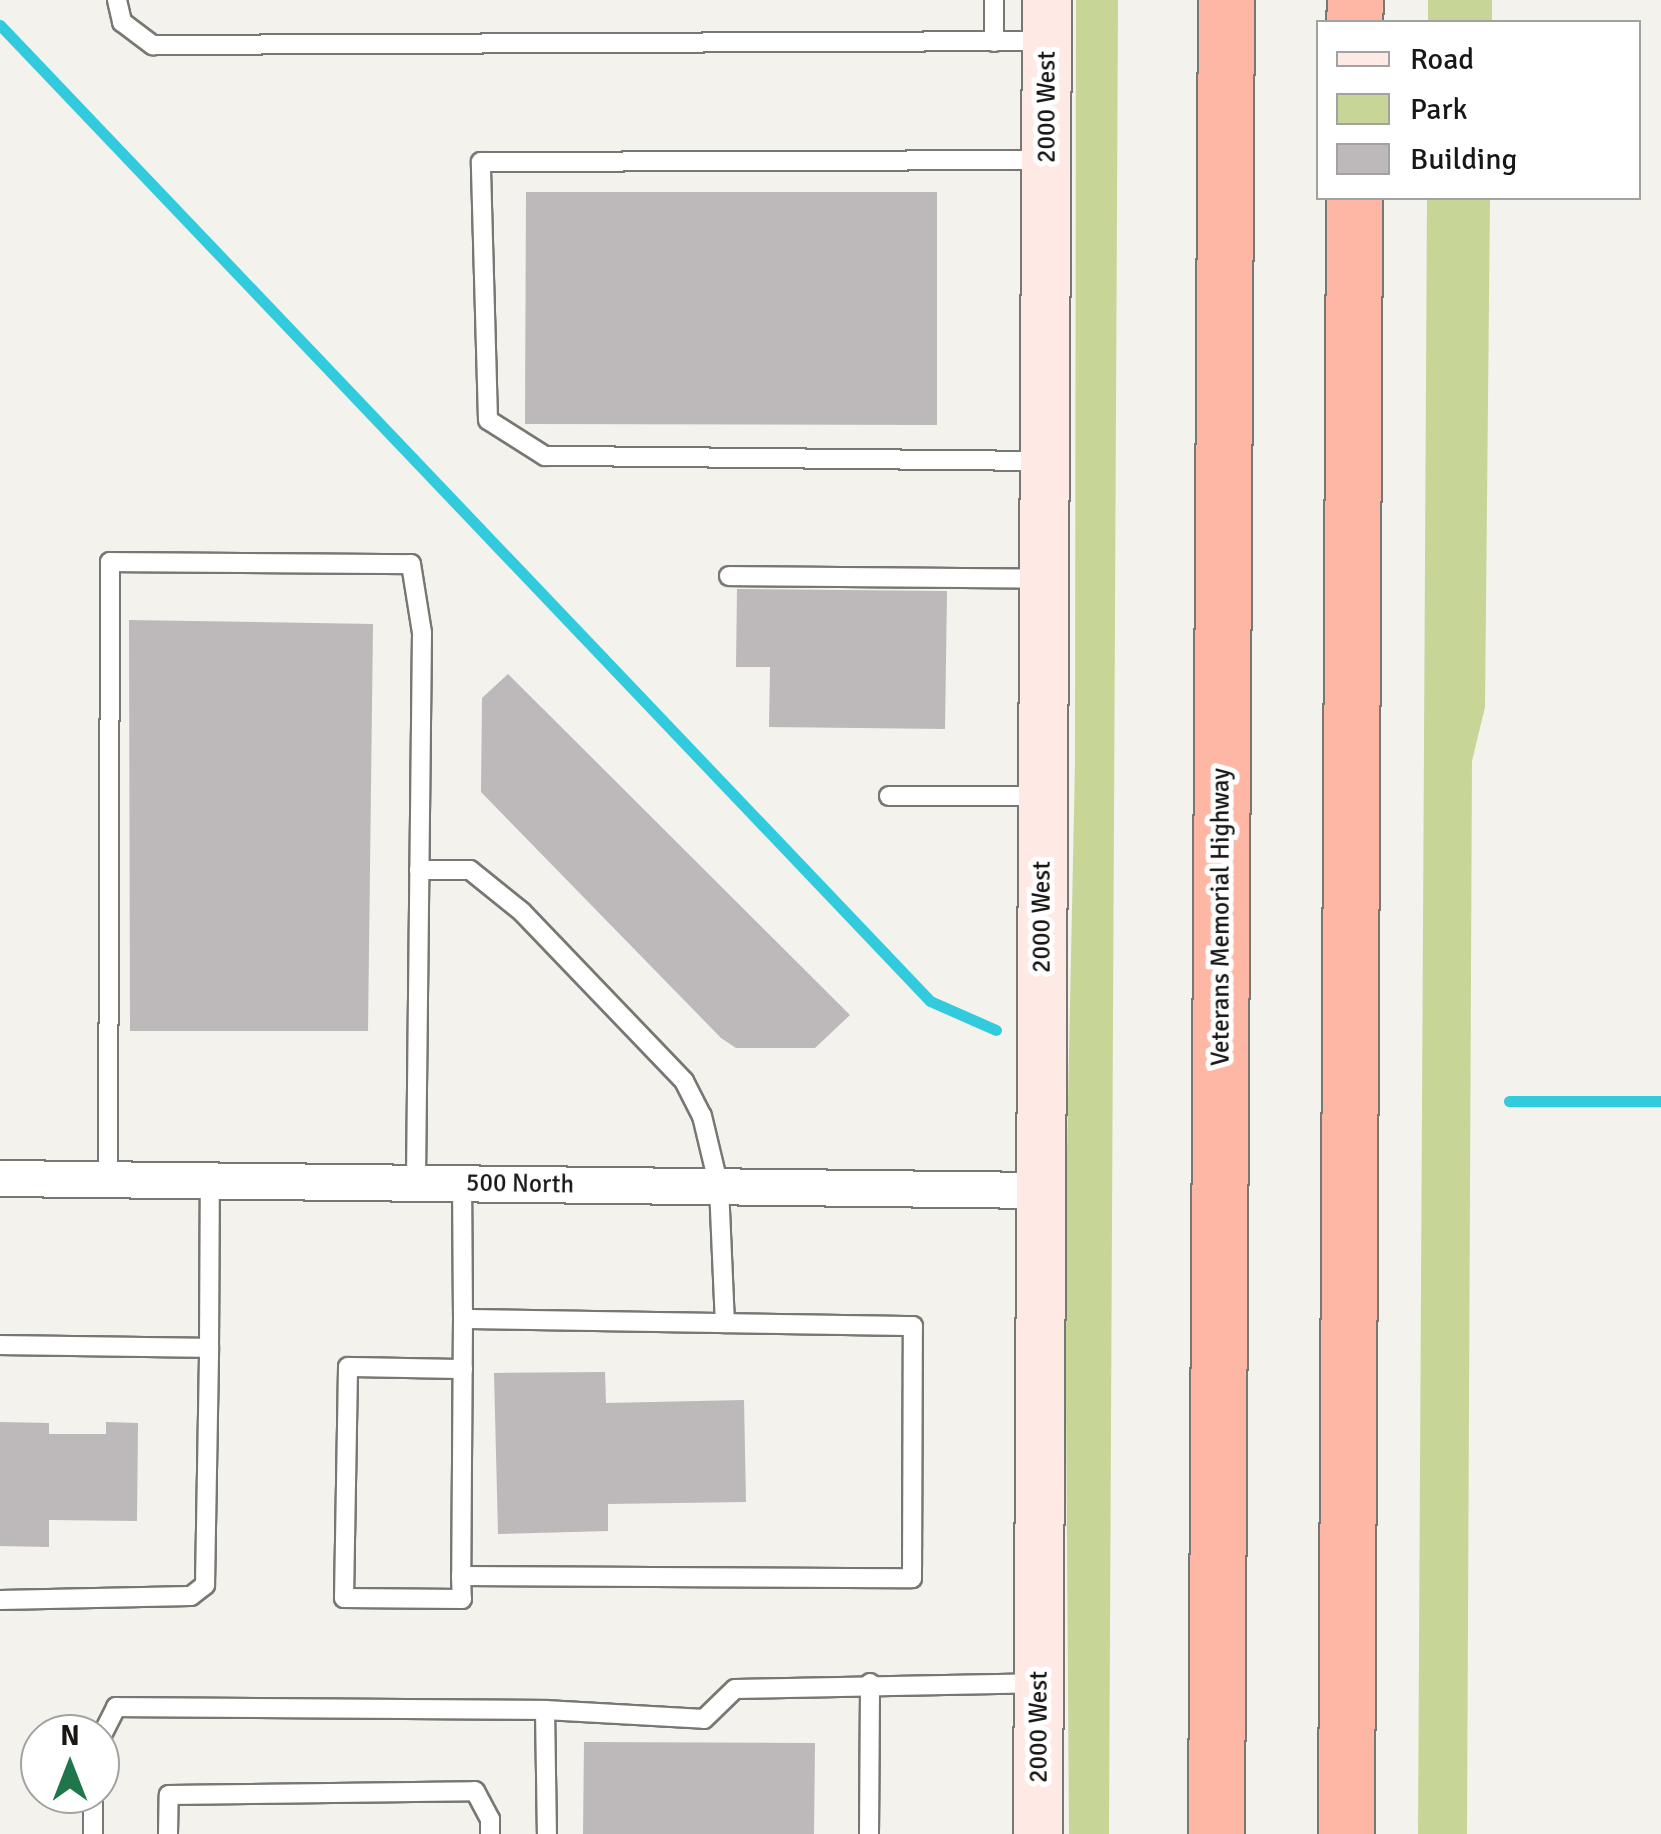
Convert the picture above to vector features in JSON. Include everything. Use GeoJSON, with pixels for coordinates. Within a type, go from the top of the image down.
{"type":"FeatureCollection","features":[{"type":"Feature","properties":{"kind":"highway","name":"Veterans Memorial Highway"},"geometry":{"type":"LineString","coordinates":[[1216,1834],[1226,0]]}},
{"type":"Feature","properties":{"kind":"highway"},"geometry":{"type":"LineString","coordinates":[[1346,1834],[1354,200]]}},
{"type":"Feature","properties":{"kind":"street","name":"2000 West"},"geometry":{"type":"LineString","coordinates":[[1038,1834],[1047,21]]}},
{"type":"Feature","properties":{"kind":"street","name":"500 North"},"geometry":{"type":"LineString","coordinates":[[0,1178],[1040,1190]]}},
{"type":"Feature","properties":{"kind":"lane"},"geometry":{"type":"LineString","coordinates":[[117,0],[122,22],[153,45],[994,42],[1047,21]]}},
{"type":"Feature","properties":{"kind":"lane"},"geometry":{"type":"LineString","coordinates":[[994,0],[994,42]]}},
{"type":"Feature","properties":{"kind":"lane"},"geometry":{"type":"LineString","coordinates":[[1043,460],[545,456],[488,420],[481,162],[1047,160]]}},
{"type":"Feature","properties":{"kind":"lane"},"geometry":{"type":"LineString","coordinates":[[108,1179],[110,562],[411,564],[422,634],[416,1183]]}},
{"type":"Feature","properties":{"kind":"lane"},"geometry":{"type":"LineString","coordinates":[[728,576],[1043,579]]}},
{"type":"Feature","properties":{"kind":"lane"},"geometry":{"type":"LineString","coordinates":[[889,796],[1042,796]]}},
{"type":"Feature","properties":{"kind":"lane"},"geometry":{"type":"LineString","coordinates":[[419,870],[470,870],[522,912],[684,1080],[702,1116],[719,1187],[726,1323]]}},
{"type":"Feature","properties":{"kind":"lane"},"geometry":{"type":"LineString","coordinates":[[0,1600],[191,1596],[206,1585],[210,1180]]}},
{"type":"Feature","properties":{"kind":"lane"},"geometry":{"type":"LineString","coordinates":[[462,1183],[463,1319],[463,1368],[461,1576],[462,1599],[344,1598],[348,1368],[463,1368]]}},
{"type":"Feature","properties":{"kind":"lane"},"geometry":{"type":"LineString","coordinates":[[461,1576],[912,1578],[913,1326],[463,1319]]}},
{"type":"Feature","properties":{"kind":"lane"},"geometry":{"type":"LineString","coordinates":[[0,1346],[209,1348]]}},
{"type":"Feature","properties":{"kind":"lane"},"geometry":{"type":"LineString","coordinates":[[869,1834],[870,1683]]}},
{"type":"Feature","properties":{"kind":"lane"},"geometry":{"type":"LineString","coordinates":[[112,1714],[116,1707],[545,1710],[704,1718],[735,1689],[870,1683],[1039,1683]]}},
{"type":"Feature","properties":{"kind":"lane"},"geometry":{"type":"LineString","coordinates":[[545,1710],[547,1834]]}},
{"type":"Feature","properties":{"kind":"lane"},"geometry":{"type":"LineString","coordinates":[[168,1834],[169,1796],[475,1791],[490,1819],[490,1834]]}},
{"type":"Feature","properties":{"kind":"green space"},"geometry":{"type":"Polygon","coordinates":[[[1076,0],[1118,0],[1109,1834],[1069,1834],[1065,1249],[1075,763],[1076,0]]]}},
{"type":"Feature","properties":{"kind":"green space"},"geometry":{"type":"Polygon","coordinates":[[[1428,0],[1492,0],[1492,20],[1428,20],[1428,0]]]}},
{"type":"Feature","properties":{"kind":"green space"},"geometry":{"type":"Polygon","coordinates":[[[1427,200],[1490,200],[1485,707],[1472,761],[1467,1834],[1418,1834],[1427,200]]]}},
{"type":"Feature","properties":{"kind":"building"},"geometry":{"type":"Polygon","coordinates":[[[526,192],[937,192],[937,425],[525,424],[526,192]]]}},
{"type":"Feature","properties":{"kind":"building"},"geometry":{"type":"Polygon","coordinates":[[[737,589],[947,591],[945,729],[769,727],[770,667],[736,667],[737,589]]]}},
{"type":"Feature","properties":{"kind":"building"},"geometry":{"type":"Polygon","coordinates":[[[129,620],[373,624],[368,1031],[130,1031],[129,620]]]}},
{"type":"Feature","properties":{"kind":"building"},"geometry":{"type":"Polygon","coordinates":[[[508,674],[850,1015],[815,1048],[736,1048],[721,1038],[481,792],[482,698],[508,674]]]}},
{"type":"Feature","properties":{"kind":"building"},"geometry":{"type":"Polygon","coordinates":[[[605,1372],[606,1403],[744,1400],[746,1502],[608,1504],[608,1531],[498,1534],[494,1373],[605,1372]]]}},
{"type":"Feature","properties":{"kind":"building"},"geometry":{"type":"Polygon","coordinates":[[[0,1422],[49,1423],[49,1434],[106,1434],[106,1422],[138,1423],[137,1521],[49,1520],[49,1547],[0,1546],[0,1422]]]}},
{"type":"Feature","properties":{"kind":"building"},"geometry":{"type":"Polygon","coordinates":[[[584,1742],[815,1743],[814,1834],[583,1834],[584,1742]]]}},
{"type":"Feature","properties":{"kind":"waterway"},"geometry":{"type":"LineString","coordinates":[[0,25],[930,1001],[996,1030]]}},
{"type":"Feature","properties":{"kind":"waterway"},"geometry":{"type":"LineString","coordinates":[[1509,1101],[1661,1101]]}}]}
